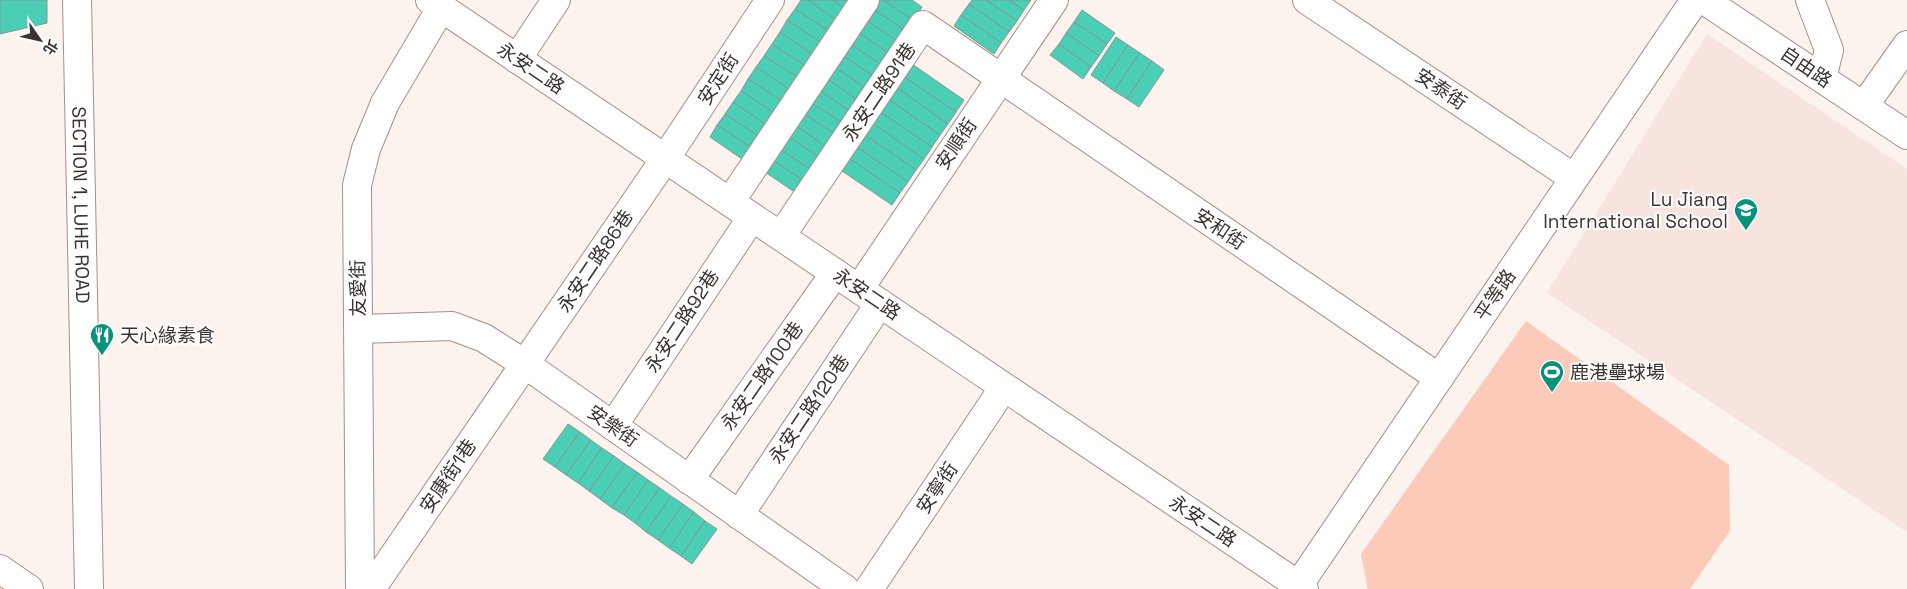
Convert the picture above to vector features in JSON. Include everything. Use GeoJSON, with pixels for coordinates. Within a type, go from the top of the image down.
{"type":"FeatureCollection","features":[{"type":"Feature","properties":{"kind":"street","name":"SECTION 1, LUHE ROAD"},"geometry":{"type":"LineString","coordinates":[[77,0],[89,589]]}},
{"type":"Feature","properties":{"kind":"street"},"geometry":{"type":"LineString","coordinates":[[517,59],[556,0]]}},
{"type":"Feature","properties":{"kind":"street","name":"安定街"},"geometry":{"type":"LineString","coordinates":[[665,159],[770,0]]}},
{"type":"Feature","properties":{"kind":"street","name":"永安二路92巷"},"geometry":{"type":"LineString","coordinates":[[613,426],[866,0]]}},
{"type":"Feature","properties":{"kind":"street","name":"安順街"},"geometry":{"type":"LineString","coordinates":[[869,296],[1000,80],[1054,0]]}},
{"type":"Feature","properties":{"kind":"street","name":"安泰街"},"geometry":{"type":"LineString","coordinates":[[1307,0],[1574,178]]}},
{"type":"Feature","properties":{"kind":"street","name":"平等路"},"geometry":{"type":"LineString","coordinates":[[1300,588],[1439,378],[1695,0]]}},
{"type":"Feature","properties":{"kind":"street","name":"自由路"},"geometry":{"type":"LineString","coordinates":[[1704,0],[1907,135]]}},
{"type":"Feature","properties":{"kind":"street"},"geometry":{"type":"LineString","coordinates":[[1810,0],[1829,50],[1822,78]]}},
{"type":"Feature","properties":{"kind":"street","name":"永安二路"},"geometry":{"type":"LineString","coordinates":[[436,4],[1300,588]]}},
{"type":"Feature","properties":{"kind":"street","name":"友愛街"},"geometry":{"type":"LineString","coordinates":[[360,589],[357,185],[366,149],[385,103],[436,4]]}},
{"type":"Feature","properties":{"kind":"street","name":"永安二路91巷"},"geometry":{"type":"LineString","coordinates":[[781,236],[923,26],[1000,80]]}},
{"type":"Feature","properties":{"kind":"street"},"geometry":{"type":"LineString","coordinates":[[1864,106],[1907,45]]}},
{"type":"Feature","properties":{"kind":"street","name":"安和街"},"geometry":{"type":"LineString","coordinates":[[1000,80],[1439,378]]}},
{"type":"Feature","properties":{"kind":"street","name":"永安二路86巷"},"geometry":{"type":"LineString","coordinates":[[525,364],[665,159]]}},
{"type":"Feature","properties":{"kind":"street","name":"永安二路100巷"},"geometry":{"type":"LineString","coordinates":[[689,480],[835,273]]}},
{"type":"Feature","properties":{"kind":"street","name":"永安二路120巷"},"geometry":{"type":"LineString","coordinates":[[739,515],[869,296]]}},
{"type":"Feature","properties":{"kind":"street","name":"安樂街"},"geometry":{"type":"LineString","coordinates":[[359,329],[452,326],[484,338],[525,364],[845,589]]}},
{"type":"Feature","properties":{"kind":"street","name":"安康街1巷"},"geometry":{"type":"LineString","coordinates":[[371,589],[525,364]]}},
{"type":"Feature","properties":{"kind":"street","name":"安寧街"},"geometry":{"type":"LineString","coordinates":[[869,589],[1004,387]]}},
{"type":"Feature","properties":{"kind":"street"},"geometry":{"type":"LineString","coordinates":[[0,569],[30,589]]}},
{"type":"Feature","properties":{"kind":"shaded area","name":"Lu Jiang International School"},"geometry":{"type":"Polygon","coordinates":[[[1707,34],[1907,169],[1907,532],[1547,293],[1707,34]]]}},
{"type":"Feature","properties":{"kind":"shaded area","name":"鹿港壘球場"},"geometry":{"type":"Polygon","coordinates":[[[1526,321],[1729,465],[1730,531],[1690,589],[1368,589],[1361,554],[1526,321]]]}},
{"type":"Feature","properties":{"kind":"building"},"geometry":{"type":"Polygon","coordinates":[[[0,0],[47,0],[47,23],[0,34],[0,0]]]}},
{"type":"Feature","properties":{"kind":"building"},"geometry":{"type":"Polygon","coordinates":[[[801,0],[808,0],[835,19],[828,30],[795,9],[801,0]]]}},
{"type":"Feature","properties":{"kind":"building"},"geometry":{"type":"Polygon","coordinates":[[[808,0],[833,0],[843,7],[835,19],[808,0]]]}},
{"type":"Feature","properties":{"kind":"building"},"geometry":{"type":"Polygon","coordinates":[[[833,0],[848,0],[843,7],[833,0]]]}},
{"type":"Feature","properties":{"kind":"building"},"geometry":{"type":"Polygon","coordinates":[[[877,0],[883,0],[913,20],[906,31],[872,8],[877,0]]]}},
{"type":"Feature","properties":{"kind":"building"},"geometry":{"type":"Polygon","coordinates":[[[883,0],[912,0],[922,7],[913,20],[883,0]]]}},
{"type":"Feature","properties":{"kind":"building"},"geometry":{"type":"Polygon","coordinates":[[[972,0],[986,0],[1017,21],[1009,32],[969,4],[972,0]]]}},
{"type":"Feature","properties":{"kind":"building"},"geometry":{"type":"Polygon","coordinates":[[[986,0],[1009,0],[1024,10],[1017,21],[986,0]]]}},
{"type":"Feature","properties":{"kind":"building"},"geometry":{"type":"Polygon","coordinates":[[[1009,0],[1031,0],[1024,10],[1009,0]]]}},
{"type":"Feature","properties":{"kind":"building"},"geometry":{"type":"Polygon","coordinates":[[[969,4],[1009,32],[1001,43],[961,15],[969,4]]]}},
{"type":"Feature","properties":{"kind":"building"},"geometry":{"type":"Polygon","coordinates":[[[872,8],[906,31],[898,42],[864,19],[872,8]]]}},
{"type":"Feature","properties":{"kind":"building"},"geometry":{"type":"Polygon","coordinates":[[[795,9],[828,30],[820,42],[787,20],[795,9]]]}},
{"type":"Feature","properties":{"kind":"building"},"geometry":{"type":"Polygon","coordinates":[[[1082,10],[1115,33],[1107,44],[1074,22],[1082,10]]]}},
{"type":"Feature","properties":{"kind":"building"},"geometry":{"type":"Polygon","coordinates":[[[961,15],[1001,43],[994,54],[954,26],[961,15]]]}},
{"type":"Feature","properties":{"kind":"building"},"geometry":{"type":"Polygon","coordinates":[[[864,19],[898,42],[890,54],[856,31],[864,19]]]}},
{"type":"Feature","properties":{"kind":"building"},"geometry":{"type":"Polygon","coordinates":[[[787,20],[820,42],[812,54],[780,32],[787,20]]]}},
{"type":"Feature","properties":{"kind":"building"},"geometry":{"type":"Polygon","coordinates":[[[1074,22],[1107,44],[1099,56],[1066,33],[1074,22]]]}},
{"type":"Feature","properties":{"kind":"building"},"geometry":{"type":"Polygon","coordinates":[[[856,31],[890,54],[883,66],[848,42],[856,31]]]}},
{"type":"Feature","properties":{"kind":"building"},"geometry":{"type":"Polygon","coordinates":[[[780,32],[812,54],[804,65],[772,44],[780,32]]]}},
{"type":"Feature","properties":{"kind":"building"},"geometry":{"type":"Polygon","coordinates":[[[1066,33],[1099,56],[1091,67],[1059,44],[1066,33]]]}},
{"type":"Feature","properties":{"kind":"building"},"geometry":{"type":"Polygon","coordinates":[[[1116,37],[1128,45],[1103,83],[1091,75],[1116,37]]]}},
{"type":"Feature","properties":{"kind":"building"},"geometry":{"type":"Polygon","coordinates":[[[848,42],[883,66],[875,77],[840,54],[848,42]]]}},
{"type":"Feature","properties":{"kind":"building"},"geometry":{"type":"Polygon","coordinates":[[[772,44],[804,65],[797,77],[764,56],[772,44]]]}},
{"type":"Feature","properties":{"kind":"building"},"geometry":{"type":"Polygon","coordinates":[[[1059,44],[1091,67],[1083,79],[1050,55],[1059,44]]]}},
{"type":"Feature","properties":{"kind":"building"},"geometry":{"type":"Polygon","coordinates":[[[1128,45],[1140,53],[1114,91],[1103,83],[1128,45]]]}},
{"type":"Feature","properties":{"kind":"building"},"geometry":{"type":"Polygon","coordinates":[[[1140,53],[1152,61],[1127,99],[1114,91],[1140,53]]]}},
{"type":"Feature","properties":{"kind":"building"},"geometry":{"type":"Polygon","coordinates":[[[840,54],[875,77],[867,89],[833,66],[840,54]]]}},
{"type":"Feature","properties":{"kind":"building"},"geometry":{"type":"Polygon","coordinates":[[[764,56],[797,77],[789,89],[756,67],[764,56]]]}},
{"type":"Feature","properties":{"kind":"building"},"geometry":{"type":"Polygon","coordinates":[[[1152,61],[1164,70],[1139,107],[1127,99],[1152,61]]]}},
{"type":"Feature","properties":{"kind":"building"},"geometry":{"type":"Polygon","coordinates":[[[912,64],[964,100],[956,112],[903,76],[912,64]]]}},
{"type":"Feature","properties":{"kind":"building"},"geometry":{"type":"Polygon","coordinates":[[[833,66],[867,89],[859,101],[825,77],[833,66]]]}},
{"type":"Feature","properties":{"kind":"building"},"geometry":{"type":"Polygon","coordinates":[[[756,67],[789,89],[781,100],[748,79],[756,67]]]}},
{"type":"Feature","properties":{"kind":"building"},"geometry":{"type":"Polygon","coordinates":[[[903,76],[956,112],[948,124],[896,87],[903,76]]]}},
{"type":"Feature","properties":{"kind":"building"},"geometry":{"type":"Polygon","coordinates":[[[825,77],[859,101],[851,112],[817,89],[825,77]]]}},
{"type":"Feature","properties":{"kind":"building"},"geometry":{"type":"Polygon","coordinates":[[[748,79],[781,100],[773,112],[741,91],[748,79]]]}},
{"type":"Feature","properties":{"kind":"building"},"geometry":{"type":"Polygon","coordinates":[[[896,87],[948,124],[940,135],[888,99],[896,87]]]}},
{"type":"Feature","properties":{"kind":"building"},"geometry":{"type":"Polygon","coordinates":[[[817,89],[851,112],[843,124],[809,101],[817,89]]]}},
{"type":"Feature","properties":{"kind":"building"},"geometry":{"type":"Polygon","coordinates":[[[741,91],[773,112],[765,124],[733,102],[741,91]]]}},
{"type":"Feature","properties":{"kind":"building"},"geometry":{"type":"Polygon","coordinates":[[[888,99],[940,135],[932,147],[879,111],[888,99]]]}},
{"type":"Feature","properties":{"kind":"building"},"geometry":{"type":"Polygon","coordinates":[[[809,101],[843,124],[836,135],[801,112],[809,101]]]}},
{"type":"Feature","properties":{"kind":"building"},"geometry":{"type":"Polygon","coordinates":[[[733,102],[765,124],[757,135],[725,114],[733,102]]]}},
{"type":"Feature","properties":{"kind":"building"},"geometry":{"type":"Polygon","coordinates":[[[879,111],[932,147],[924,159],[871,122],[879,111]]]}},
{"type":"Feature","properties":{"kind":"building"},"geometry":{"type":"Polygon","coordinates":[[[801,112],[836,135],[827,147],[793,124],[801,112]]]}},
{"type":"Feature","properties":{"kind":"building"},"geometry":{"type":"Polygon","coordinates":[[[725,114],[757,135],[750,147],[717,125],[725,114]]]}},
{"type":"Feature","properties":{"kind":"building"},"geometry":{"type":"Polygon","coordinates":[[[871,122],[924,159],[916,170],[864,134],[871,122]]]}},
{"type":"Feature","properties":{"kind":"building"},"geometry":{"type":"Polygon","coordinates":[[[793,124],[827,147],[820,158],[786,135],[793,124]]]}},
{"type":"Feature","properties":{"kind":"building"},"geometry":{"type":"Polygon","coordinates":[[[717,125],[750,147],[742,159],[710,137],[717,125]]]}},
{"type":"Feature","properties":{"kind":"building"},"geometry":{"type":"Polygon","coordinates":[[[864,134],[916,170],[908,182],[855,146],[864,134]]]}},
{"type":"Feature","properties":{"kind":"building"},"geometry":{"type":"Polygon","coordinates":[[[786,135],[820,158],[811,170],[777,147],[786,135]]]}},
{"type":"Feature","properties":{"kind":"building"},"geometry":{"type":"Polygon","coordinates":[[[855,146],[908,182],[900,193],[847,157],[855,146]]]}},
{"type":"Feature","properties":{"kind":"building"},"geometry":{"type":"Polygon","coordinates":[[[777,147],[811,170],[804,181],[770,158],[777,147]]]}},
{"type":"Feature","properties":{"kind":"building"},"geometry":{"type":"Polygon","coordinates":[[[847,157],[900,193],[892,205],[839,169],[847,157]]]}},
{"type":"Feature","properties":{"kind":"building"},"geometry":{"type":"Polygon","coordinates":[[[770,158],[804,181],[796,193],[762,170],[770,158]]]}},
{"type":"Feature","properties":{"kind":"building"},"geometry":{"type":"Polygon","coordinates":[[[568,424],[580,432],[555,467],[543,459],[568,424]]]}},
{"type":"Feature","properties":{"kind":"building"},"geometry":{"type":"Polygon","coordinates":[[[580,432],[591,440],[566,475],[555,467],[580,432]]]}},
{"type":"Feature","properties":{"kind":"building"},"geometry":{"type":"Polygon","coordinates":[[[591,440],[602,448],[578,483],[566,475],[591,440]]]}},
{"type":"Feature","properties":{"kind":"building"},"geometry":{"type":"Polygon","coordinates":[[[602,448],[614,456],[589,491],[578,483],[602,448]]]}},
{"type":"Feature","properties":{"kind":"building"},"geometry":{"type":"Polygon","coordinates":[[[614,456],[625,464],[600,499],[589,491],[614,456]]]}},
{"type":"Feature","properties":{"kind":"building"},"geometry":{"type":"Polygon","coordinates":[[[625,464],[637,472],[612,508],[600,499],[625,464]]]}},
{"type":"Feature","properties":{"kind":"building"},"geometry":{"type":"Polygon","coordinates":[[[637,472],[648,480],[624,515],[612,508],[637,472]]]}},
{"type":"Feature","properties":{"kind":"building"},"geometry":{"type":"Polygon","coordinates":[[[648,480],[660,488],[635,523],[624,515],[648,480]]]}},
{"type":"Feature","properties":{"kind":"building"},"geometry":{"type":"Polygon","coordinates":[[[660,488],[671,496],[646,532],[635,523],[660,488]]]}},
{"type":"Feature","properties":{"kind":"building"},"geometry":{"type":"Polygon","coordinates":[[[671,496],[683,504],[658,540],[646,532],[671,496]]]}},
{"type":"Feature","properties":{"kind":"building"},"geometry":{"type":"Polygon","coordinates":[[[683,504],[694,512],[669,548],[658,540],[683,504]]]}},
{"type":"Feature","properties":{"kind":"building"},"geometry":{"type":"Polygon","coordinates":[[[694,512],[705,521],[681,556],[669,548],[694,512]]]}},
{"type":"Feature","properties":{"kind":"building"},"geometry":{"type":"Polygon","coordinates":[[[705,521],[717,529],[692,564],[681,556],[705,521]]]}},
{"type":"Feature","properties":{"kind":"place","name":"Lu Jiang International School"},"geometry":{"type":"Point","coordinates":[1746,231]}},
{"type":"Feature","properties":{"kind":"place","name":"天心緣素食"},"geometry":{"type":"Point","coordinates":[102,356]}},
{"type":"Feature","properties":{"kind":"place","name":"鹿港壘球場"},"geometry":{"type":"Point","coordinates":[1552,393]}}]}
